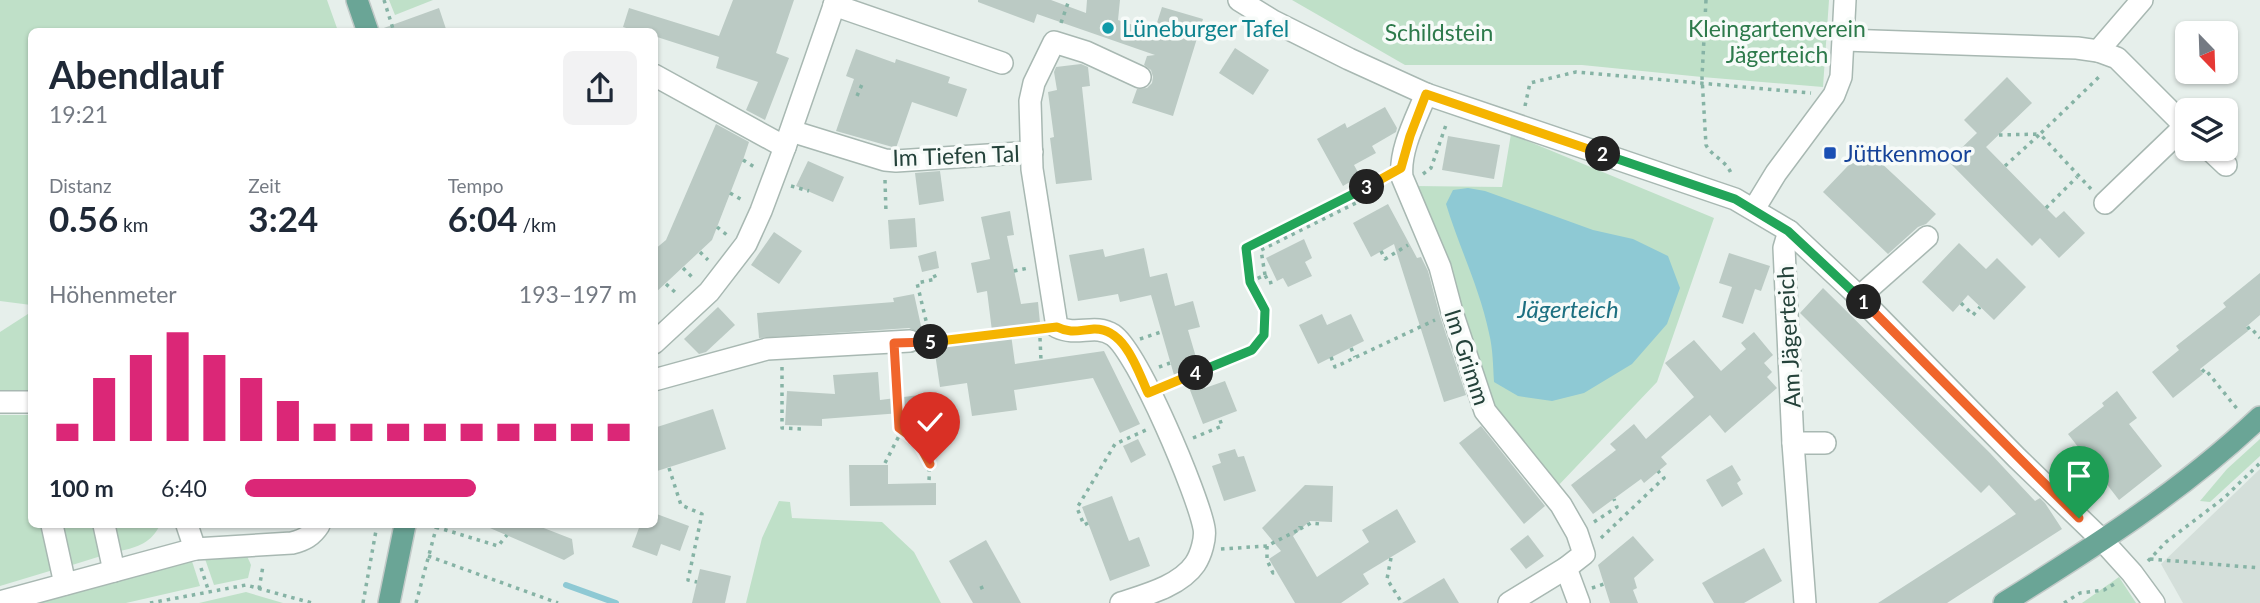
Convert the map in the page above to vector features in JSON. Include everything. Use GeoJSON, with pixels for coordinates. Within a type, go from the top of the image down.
{"type":"FeatureCollection","features":[{"type":"Feature","properties":{"kind":"main road"},"geometry":{"type":"LineString","coordinates":[[357,0],[367,28]]}},
{"type":"Feature","properties":{"kind":"main road"},"geometry":{"type":"LineString","coordinates":[[2004,603],[2103,541],[2255,421]]}},
{"type":"Feature","properties":{"kind":"main road"},"geometry":{"type":"LineString","coordinates":[[389,603],[404,528]]}},
{"type":"Feature","properties":{"kind":"street"},"geometry":{"type":"LineString","coordinates":[[1239,0],[1273,21],[1426,94],[1735,199],[1788,231],[2103,541],[2154,603]]}},
{"type":"Feature","properties":{"kind":"street"},"geometry":{"type":"LineString","coordinates":[[1754,209],[1776,173],[1834,95],[1841,77],[1845,0]]}},
{"type":"Feature","properties":{"kind":"street"},"geometry":{"type":"LineString","coordinates":[[2108,55],[2141,0]]}},
{"type":"Feature","properties":{"kind":"street"},"geometry":{"type":"LineString","coordinates":[[658,339],[709,292],[746,244],[788,139],[835,2],[1002,62]]}},
{"type":"Feature","properties":{"kind":"street"},"geometry":{"type":"LineString","coordinates":[[1844,40],[2077,48],[2108,55],[2175,117]]}},
{"type":"Feature","properties":{"kind":"street"},"geometry":{"type":"LineString","coordinates":[[1032,152],[1030,101],[1034,83],[1054,42],[1087,42],[1140,78]]}},
{"type":"Feature","properties":{"kind":"street","name":"Im Tiefen Tal"},"geometry":{"type":"LineString","coordinates":[[658,77],[788,139],[885,160],[908,162],[1032,152],[1057,327],[1068,333],[1098,329],[1112,335],[1128,351],[1175,446],[1194,494],[1205,530],[1201,550]]}},
{"type":"Feature","properties":{"kind":"street"},"geometry":{"type":"LineString","coordinates":[[1398,175],[1426,94]]}},
{"type":"Feature","properties":{"kind":"street"},"geometry":{"type":"LineString","coordinates":[[2105,203],[2175,137]]}},
{"type":"Feature","properties":{"kind":"street"},"geometry":{"type":"LineString","coordinates":[[2221,161],[2226,166]]}},
{"type":"Feature","properties":{"kind":"street","name":"Im Grimm"},"geometry":{"type":"LineString","coordinates":[[1398,175],[1436,255],[1485,411],[1561,505],[1577,533],[1584,554]]}},
{"type":"Feature","properties":{"kind":"street","name":"Am Jägerteich"},"geometry":{"type":"LineString","coordinates":[[1788,231],[1784,248],[1793,443],[1805,603]]}},
{"type":"Feature","properties":{"kind":"street"},"geometry":{"type":"LineString","coordinates":[[1859,298],[1927,237]]}},
{"type":"Feature","properties":{"kind":"street"},"geometry":{"type":"LineString","coordinates":[[658,379],[767,349],[911,342]]}},
{"type":"Feature","properties":{"kind":"street"},"geometry":{"type":"LineString","coordinates":[[0,402],[28,402]]}},
{"type":"Feature","properties":{"kind":"street"},"geometry":{"type":"LineString","coordinates":[[1793,443],[1825,443]]}},
{"type":"Feature","properties":{"kind":"street"},"geometry":{"type":"LineString","coordinates":[[53,528],[65,584]]}},
{"type":"Feature","properties":{"kind":"street"},"geometry":{"type":"LineString","coordinates":[[105,528],[114,571]]}},
{"type":"Feature","properties":{"kind":"street"},"geometry":{"type":"LineString","coordinates":[[188,528],[195,549]]}},
{"type":"Feature","properties":{"kind":"street"},"geometry":{"type":"LineString","coordinates":[[0,602],[195,549],[292,543],[304,540],[317,528]]}},
{"type":"Feature","properties":{"kind":"street"},"geometry":{"type":"LineString","coordinates":[[1121,603],[1180,579],[1196,564],[1201,550]]}},
{"type":"Feature","properties":{"kind":"street"},"geometry":{"type":"LineString","coordinates":[[1509,603],[1584,554]]}},
{"type":"Feature","properties":{"kind":"street"},"geometry":{"type":"LineString","coordinates":[[1566,568],[1579,603]]}},
{"type":"Feature","properties":{"kind":"path"},"geometry":{"type":"LineString","coordinates":[[384,0],[393,28]]}},
{"type":"Feature","properties":{"kind":"path"},"geometry":{"type":"LineString","coordinates":[[1706,0],[1702,80],[1706,145],[1731,171],[1735,199]]}},
{"type":"Feature","properties":{"kind":"path"},"geometry":{"type":"LineString","coordinates":[[2005,166],[2040,134],[2108,55]]}},
{"type":"Feature","properties":{"kind":"path"},"geometry":{"type":"LineString","coordinates":[[1521,126],[1530,83],[1576,72],[1702,80],[1834,95]]}},
{"type":"Feature","properties":{"kind":"path"},"geometry":{"type":"LineString","coordinates":[[857,96],[863,82]]}},
{"type":"Feature","properties":{"kind":"path"},"geometry":{"type":"LineString","coordinates":[[1148,393],[1252,350],[1264,335],[1265,310],[1250,282],[1246,248],[1398,175],[1415,181],[1431,168],[1449,117]]}},
{"type":"Feature","properties":{"kind":"path"},"geometry":{"type":"LineString","coordinates":[[1999,135],[2040,134],[2105,203]]}},
{"type":"Feature","properties":{"kind":"path"},"geometry":{"type":"LineString","coordinates":[[885,160],[886,213]]}},
{"type":"Feature","properties":{"kind":"path"},"geometry":{"type":"LineString","coordinates":[[1277,281],[1269,283],[1261,250],[1370,196],[1368,191],[1398,175]]}},
{"type":"Feature","properties":{"kind":"path"},"geometry":{"type":"LineString","coordinates":[[2046,208],[2078,177]]}},
{"type":"Feature","properties":{"kind":"path"},"geometry":{"type":"LineString","coordinates":[[929,480],[930,464],[918,442],[899,428],[918,284],[936,279],[932,270]]}},
{"type":"Feature","properties":{"kind":"path"},"geometry":{"type":"LineString","coordinates":[[1250,282],[1265,275]]}},
{"type":"Feature","properties":{"kind":"path"},"geometry":{"type":"LineString","coordinates":[[1961,303],[1973,315],[1980,307]]}},
{"type":"Feature","properties":{"kind":"path"},"geometry":{"type":"LineString","coordinates":[[1331,358],[1335,367],[1452,312]]}},
{"type":"Feature","properties":{"kind":"path"},"geometry":{"type":"LineString","coordinates":[[2247,329],[2250,327],[2260,338]]}},
{"type":"Feature","properties":{"kind":"path"},"geometry":{"type":"LineString","coordinates":[[911,342],[954,342],[1040,329],[1041,361]]}},
{"type":"Feature","properties":{"kind":"path"},"geometry":{"type":"LineString","coordinates":[[782,347],[782,428],[802,429],[802,426]]}},
{"type":"Feature","properties":{"kind":"path"},"geometry":{"type":"LineString","coordinates":[[1351,348],[1356,357]]}},
{"type":"Feature","properties":{"kind":"path"},"geometry":{"type":"LineString","coordinates":[[2202,372],[2205,369],[2255,421]]}},
{"type":"Feature","properties":{"kind":"path"},"geometry":{"type":"LineString","coordinates":[[1175,446],[1222,426],[1219,417]]}},
{"type":"Feature","properties":{"kind":"path"},"geometry":{"type":"LineString","coordinates":[[1087,523],[1084,525],[1077,508],[1115,444],[1163,422]]}},
{"type":"Feature","properties":{"kind":"path"},"geometry":{"type":"LineString","coordinates":[[886,463],[902,430]]}},
{"type":"Feature","properties":{"kind":"path"},"geometry":{"type":"LineString","coordinates":[[2064,603],[2080,593],[2104,590],[2132,573],[2166,542],[2224,498],[2260,463]]}},
{"type":"Feature","properties":{"kind":"path"},"geometry":{"type":"LineString","coordinates":[[669,467],[681,505],[702,514],[688,580],[697,582]]}},
{"type":"Feature","properties":{"kind":"path"},"geometry":{"type":"LineString","coordinates":[[1584,554],[1664,478],[1658,471]]}},
{"type":"Feature","properties":{"kind":"path"},"geometry":{"type":"LineString","coordinates":[[1577,533],[1617,507],[1614,499]]}},
{"type":"Feature","properties":{"kind":"path"},"geometry":{"type":"LineString","coordinates":[[1201,550],[1267,546],[1311,523],[1320,524],[1320,521]]}},
{"type":"Feature","properties":{"kind":"path"},"geometry":{"type":"LineString","coordinates":[[363,603],[376,528]]}},
{"type":"Feature","properties":{"kind":"path"},"geometry":{"type":"LineString","coordinates":[[415,603],[436,528]]}},
{"type":"Feature","properties":{"kind":"path"},"geometry":{"type":"LineString","coordinates":[[443,528],[498,546],[507,535]]}},
{"type":"Feature","properties":{"kind":"path"},"geometry":{"type":"LineString","coordinates":[[1267,546],[1267,560],[1273,573],[1276,571]]}},
{"type":"Feature","properties":{"kind":"path"},"geometry":{"type":"LineString","coordinates":[[428,556],[558,603]]}},
{"type":"Feature","properties":{"kind":"path"},"geometry":{"type":"LineString","coordinates":[[1391,558],[1387,579],[1402,603]]}},
{"type":"Feature","properties":{"kind":"path"},"geometry":{"type":"LineString","coordinates":[[2150,559],[2260,568]]}},
{"type":"Feature","properties":{"kind":"path"},"geometry":{"type":"LineString","coordinates":[[150,603],[246,585],[312,603]]}},
{"type":"Feature","properties":{"kind":"path"},"geometry":{"type":"LineString","coordinates":[[981,586],[984,593]]}},
{"type":"Feature","properties":{"kind":"shaded area"},"geometry":{"type":"Polygon","coordinates":[[[2260,469],[2260,603],[2183,603],[2161,564],[2260,469]]]}},
{"type":"Feature","properties":{"kind":"green space"},"geometry":{"type":"Polygon","coordinates":[[[0,0],[327,0],[337,28],[28,28],[28,305],[0,301],[0,0]]]}},
{"type":"Feature","properties":{"kind":"green space"},"geometry":{"type":"Polygon","coordinates":[[[389,0],[433,0],[395,15],[389,0]]]}},
{"type":"Feature","properties":{"kind":"green space"},"geometry":{"type":"Polygon","coordinates":[[[1292,0],[1829,0],[1823,87],[1582,65],[1405,65],[1292,0]]]}},
{"type":"Feature","properties":{"kind":"green space"},"geometry":{"type":"Polygon","coordinates":[[[1511,134],[1714,218],[1657,382],[1555,489],[1488,408],[1414,186],[1502,187],[1511,134]]]}},
{"type":"Feature","properties":{"kind":"green space"},"geometry":{"type":"Polygon","coordinates":[[[28,314],[28,392],[0,392],[0,332],[28,314]]]}},
{"type":"Feature","properties":{"kind":"green space"},"geometry":{"type":"Polygon","coordinates":[[[0,415],[28,415],[28,528],[44,528],[53,570],[0,586],[0,415]]]}},
{"type":"Feature","properties":{"kind":"green space"},"geometry":{"type":"Polygon","coordinates":[[[2260,439],[2260,456],[2210,502],[2200,501],[2227,469],[2260,439]]]}},
{"type":"Feature","properties":{"kind":"green space"},"geometry":{"type":"Polygon","coordinates":[[[779,501],[790,502],[792,518],[882,522],[914,552],[941,603],[746,603],[762,538],[779,501]]]}},
{"type":"Feature","properties":{"kind":"green space"},"geometry":{"type":"Polygon","coordinates":[[[61,528],[95,528],[101,556],[69,566],[61,528]]]}},
{"type":"Feature","properties":{"kind":"green space"},"geometry":{"type":"Polygon","coordinates":[[[116,528],[158,528],[143,543],[120,551],[116,528]]]}},
{"type":"Feature","properties":{"kind":"green space"},"geometry":{"type":"Polygon","coordinates":[[[203,553],[247,556],[251,565],[248,578],[214,585],[203,553]]]}},
{"type":"Feature","properties":{"kind":"green space"},"geometry":{"type":"Polygon","coordinates":[[[190,555],[200,586],[126,603],[16,603],[190,555]]]}},
{"type":"Feature","properties":{"kind":"green space"},"geometry":{"type":"Polygon","coordinates":[[[2119,577],[2136,603],[2082,603],[2119,577]]]}},
{"type":"Feature","properties":{"kind":"green space"},"geometry":{"type":"Polygon","coordinates":[[[246,592],[283,603],[199,603],[246,592]]]}},
{"type":"Feature","properties":{"kind":"water","name":"Jägerteich"},"geometry":{"type":"Polygon","coordinates":[[[1468,188],[1485,191],[1593,230],[1633,239],[1668,256],[1680,288],[1667,324],[1632,364],[1584,393],[1552,401],[1518,396],[1494,382],[1491,345],[1485,317],[1446,204],[1453,190],[1468,188]]]}},
{"type":"Feature","properties":{"kind":"building"},"geometry":{"type":"Polygon","coordinates":[[[733,0],[794,0],[776,53],[789,58],[765,120],[746,110],[758,82],[716,68],[719,57],[658,37],[658,28],[623,27],[629,8],[719,36],[733,0]]]}},
{"type":"Feature","properties":{"kind":"building"},"geometry":{"type":"Polygon","coordinates":[[[978,0],[1051,0],[1086,13],[1087,0],[1120,0],[1118,20],[1154,32],[1162,7],[1203,19],[1173,116],[1132,103],[1137,89],[1147,88],[1152,83],[1151,70],[1144,65],[1147,56],[1155,55],[1037,14],[1034,23],[978,0]]]}},
{"type":"Feature","properties":{"kind":"building"},"geometry":{"type":"Polygon","coordinates":[[[439,8],[446,28],[384,28],[439,8]]]}},
{"type":"Feature","properties":{"kind":"building"},"geometry":{"type":"Polygon","coordinates":[[[1235,48],[1269,70],[1253,95],[1219,73],[1235,48]]]}},
{"type":"Feature","properties":{"kind":"building"},"geometry":{"type":"Polygon","coordinates":[[[856,49],[895,63],[896,59],[950,77],[948,83],[967,89],[957,117],[912,102],[896,148],[836,131],[854,79],[846,76],[856,49]]]}},
{"type":"Feature","properties":{"kind":"building"},"geometry":{"type":"Polygon","coordinates":[[[1081,64],[1088,67],[1090,86],[1082,87],[1092,180],[1056,184],[1048,92],[1057,90],[1054,72],[1056,67],[1081,64]]]}},
{"type":"Feature","properties":{"kind":"building"},"geometry":{"type":"Polygon","coordinates":[[[2007,77],[2032,103],[1986,147],[2056,218],[2064,211],[2085,233],[2059,258],[2040,238],[2032,246],[1948,161],[1977,133],[1964,120],[2007,77]]]}},
{"type":"Feature","properties":{"kind":"building"},"geometry":{"type":"Polygon","coordinates":[[[1385,107],[1397,128],[1396,132],[1372,146],[1376,153],[1354,165],[1360,176],[1343,186],[1317,139],[1345,123],[1347,128],[1385,107]]]}},
{"type":"Feature","properties":{"kind":"building"},"geometry":{"type":"Polygon","coordinates":[[[716,124],[749,142],[712,240],[658,290],[658,247],[666,240],[716,124]]]}},
{"type":"Feature","properties":{"kind":"building"},"geometry":{"type":"Polygon","coordinates":[[[1448,136],[1500,145],[1494,179],[1442,170],[1448,136]]]}},
{"type":"Feature","properties":{"kind":"building"},"geometry":{"type":"Polygon","coordinates":[[[1865,148],[1936,214],[1888,254],[1823,192],[1865,148]]]}},
{"type":"Feature","properties":{"kind":"building"},"geometry":{"type":"Polygon","coordinates":[[[808,161],[844,177],[833,202],[796,186],[808,161]]]}},
{"type":"Feature","properties":{"kind":"building"},"geometry":{"type":"Polygon","coordinates":[[[940,171],[944,201],[919,205],[915,173],[940,171]]]}},
{"type":"Feature","properties":{"kind":"building"},"geometry":{"type":"Polygon","coordinates":[[[1388,204],[1417,258],[1421,257],[1428,271],[1466,395],[1444,402],[1394,244],[1371,257],[1353,223],[1388,204]]]}},
{"type":"Feature","properties":{"kind":"building"},"geometry":{"type":"Polygon","coordinates":[[[1010,211],[1014,235],[1007,236],[1021,304],[1038,302],[1040,323],[1010,327],[1015,364],[1104,351],[1140,424],[1120,433],[1093,378],[1014,390],[1017,410],[972,416],[967,383],[940,387],[934,347],[993,339],[987,291],[977,293],[971,263],[990,259],[981,217],[1010,211]]]}},
{"type":"Feature","properties":{"kind":"building"},"geometry":{"type":"Polygon","coordinates":[[[915,218],[917,247],[890,249],[888,220],[915,218]]]}},
{"type":"Feature","properties":{"kind":"building"},"geometry":{"type":"Polygon","coordinates":[[[774,232],[802,251],[779,284],[751,265],[774,232]]]}},
{"type":"Feature","properties":{"kind":"building"},"geometry":{"type":"Polygon","coordinates":[[[1304,239],[1312,258],[1305,262],[1312,276],[1288,287],[1283,278],[1277,281],[1266,258],[1304,239]]]}},
{"type":"Feature","properties":{"kind":"building"},"geometry":{"type":"Polygon","coordinates":[[[1959,243],[1986,269],[1997,258],[2026,287],[1994,320],[1968,295],[1953,312],[1922,282],[1959,243]]]}},
{"type":"Feature","properties":{"kind":"building"},"geometry":{"type":"Polygon","coordinates":[[[1144,248],[1150,277],[1167,273],[1175,306],[1193,301],[1200,327],[1188,330],[1205,388],[1225,381],[1237,411],[1203,424],[1183,372],[1174,375],[1151,295],[1120,302],[1118,294],[1078,301],[1069,255],[1103,249],[1105,257],[1144,248]]]}},
{"type":"Feature","properties":{"kind":"building"},"geometry":{"type":"Polygon","coordinates":[[[936,251],[939,268],[922,272],[918,256],[936,251]]]}},
{"type":"Feature","properties":{"kind":"building"},"geometry":{"type":"Polygon","coordinates":[[[1729,253],[1770,266],[1761,291],[1755,289],[1743,324],[1722,317],[1732,287],[1719,283],[1729,253]]]}},
{"type":"Feature","properties":{"kind":"building"},"geometry":{"type":"Polygon","coordinates":[[[2260,273],[2260,315],[2246,327],[2248,331],[2200,369],[2203,374],[2173,398],[2152,372],[2179,350],[2176,346],[2226,307],[2223,303],[2260,273]]]}},
{"type":"Feature","properties":{"kind":"building"},"geometry":{"type":"Polygon","coordinates":[[[1823,288],[2035,501],[2040,498],[2045,503],[2062,529],[1947,603],[1878,603],[2016,514],[1989,485],[1981,493],[1800,313],[1823,288]]]}},
{"type":"Feature","properties":{"kind":"building"},"geometry":{"type":"Polygon","coordinates":[[[914,294],[923,335],[909,328],[759,338],[757,313],[894,302],[893,298],[914,294]]]}},
{"type":"Feature","properties":{"kind":"building"},"geometry":{"type":"Polygon","coordinates":[[[718,307],[735,325],[706,352],[699,354],[684,339],[718,307]]]}},
{"type":"Feature","properties":{"kind":"building"},"geometry":{"type":"Polygon","coordinates":[[[1322,314],[1327,325],[1351,314],[1364,341],[1318,364],[1299,325],[1322,314]]]}},
{"type":"Feature","properties":{"kind":"building"},"geometry":{"type":"Polygon","coordinates":[[[1754,332],[1773,355],[1764,363],[1772,372],[1767,377],[1777,388],[1725,433],[1710,415],[1661,457],[1667,464],[1644,483],[1641,479],[1593,514],[1571,485],[1616,450],[1610,444],[1634,424],[1646,439],[1694,397],[1665,363],[1694,340],[1721,371],[1746,349],[1741,343],[1754,332]]]}},
{"type":"Feature","properties":{"kind":"building"},"geometry":{"type":"Polygon","coordinates":[[[878,372],[880,400],[935,393],[938,413],[902,418],[901,413],[822,419],[822,426],[785,425],[787,391],[835,394],[833,375],[878,372]]]}},
{"type":"Feature","properties":{"kind":"building"},"geometry":{"type":"Polygon","coordinates":[[[2117,391],[2137,418],[2129,424],[2162,466],[2119,500],[2068,434],[2104,406],[2102,403],[2117,391]]]}},
{"type":"Feature","properties":{"kind":"building"},"geometry":{"type":"Polygon","coordinates":[[[713,409],[726,449],[658,471],[658,427],[713,409]]]}},
{"type":"Feature","properties":{"kind":"building"},"geometry":{"type":"Polygon","coordinates":[[[1481,426],[1545,506],[1524,524],[1459,443],[1481,426]]]}},
{"type":"Feature","properties":{"kind":"building"},"geometry":{"type":"Polygon","coordinates":[[[1138,439],[1146,455],[1131,463],[1123,446],[1138,439]]]}},
{"type":"Feature","properties":{"kind":"building"},"geometry":{"type":"Polygon","coordinates":[[[1235,449],[1238,457],[1244,456],[1256,491],[1224,501],[1212,466],[1221,463],[1218,454],[1235,449]]]}},
{"type":"Feature","properties":{"kind":"building"},"geometry":{"type":"Polygon","coordinates":[[[849,465],[888,465],[888,484],[936,483],[936,505],[850,506],[849,465]]]}},
{"type":"Feature","properties":{"kind":"building"},"geometry":{"type":"Polygon","coordinates":[[[1732,465],[1741,480],[1737,483],[1743,494],[1722,507],[1706,480],[1732,465]]]}},
{"type":"Feature","properties":{"kind":"building"},"geometry":{"type":"Polygon","coordinates":[[[1305,485],[1333,486],[1332,522],[1310,521],[1293,536],[1317,577],[1369,542],[1362,530],[1397,509],[1416,542],[1363,574],[1369,584],[1341,603],[1295,603],[1269,559],[1281,551],[1262,528],[1305,485]]]}},
{"type":"Feature","properties":{"kind":"building"},"geometry":{"type":"Polygon","coordinates":[[[1112,496],[1129,541],[1139,537],[1150,566],[1110,581],[1082,507],[1112,496]]]}},
{"type":"Feature","properties":{"kind":"building"},"geometry":{"type":"Polygon","coordinates":[[[658,514],[689,526],[680,551],[661,544],[657,556],[632,547],[639,528],[658,528],[658,514]]]}},
{"type":"Feature","properties":{"kind":"building"},"geometry":{"type":"Polygon","coordinates":[[[490,528],[544,528],[572,539],[574,554],[564,560],[490,528]]]}},
{"type":"Feature","properties":{"kind":"building"},"geometry":{"type":"Polygon","coordinates":[[[1528,535],[1544,556],[1526,569],[1510,549],[1528,535]]]}},
{"type":"Feature","properties":{"kind":"building"},"geometry":{"type":"Polygon","coordinates":[[[1633,536],[1654,560],[1634,578],[1637,588],[1633,590],[1638,603],[1610,603],[1598,565],[1633,536]]]}},
{"type":"Feature","properties":{"kind":"building"},"geometry":{"type":"Polygon","coordinates":[[[986,540],[1021,603],[973,603],[949,561],[986,540]]]}},
{"type":"Feature","properties":{"kind":"building"},"geometry":{"type":"Polygon","coordinates":[[[1764,548],[1782,581],[1744,603],[1714,603],[1702,583],[1764,548]]]}},
{"type":"Feature","properties":{"kind":"building"},"geometry":{"type":"Polygon","coordinates":[[[700,569],[731,576],[725,603],[692,603],[700,569]]]}},
{"type":"Feature","properties":{"kind":"building"},"geometry":{"type":"Polygon","coordinates":[[[1444,578],[1459,603],[1402,603],[1444,578]]]}},
{"type":"Feature","properties":{"kind":"waterway"},"geometry":{"type":"LineString","coordinates":[[566,585],[616,603]]}},
{"type":"Feature","properties":{"kind":"place","name":"Lüneburger Tafel"},"geometry":{"type":"Point","coordinates":[1108,28]}},
{"type":"Feature","properties":{"kind":"place","name":"Jüttkenmoor"},"geometry":{"type":"Point","coordinates":[1830,153]}},
{"type":"Feature","properties":{"kind":"route"},"geometry":{"type":"LineString","coordinates":[[930,464],[918,442],[899,428],[894,343],[954,340],[1057,327],[1068,333],[1098,329],[1123,344],[1148,393],[1252,350],[1264,335],[1265,310],[1250,282],[1246,248],[1401,168],[1426,94],[1735,199],[1788,231],[1852,290],[2079,518]]}},
{"type":"Feature","properties":{"kind":"park label","name":"Schildstein"},"geometry":{"type":"Point","coordinates":[1439,32]}},
{"type":"Feature","properties":{"kind":"park label","name":"Kleingartenverein Jägerteich"},"geometry":{"type":"Point","coordinates":[1777,41]}}]}
